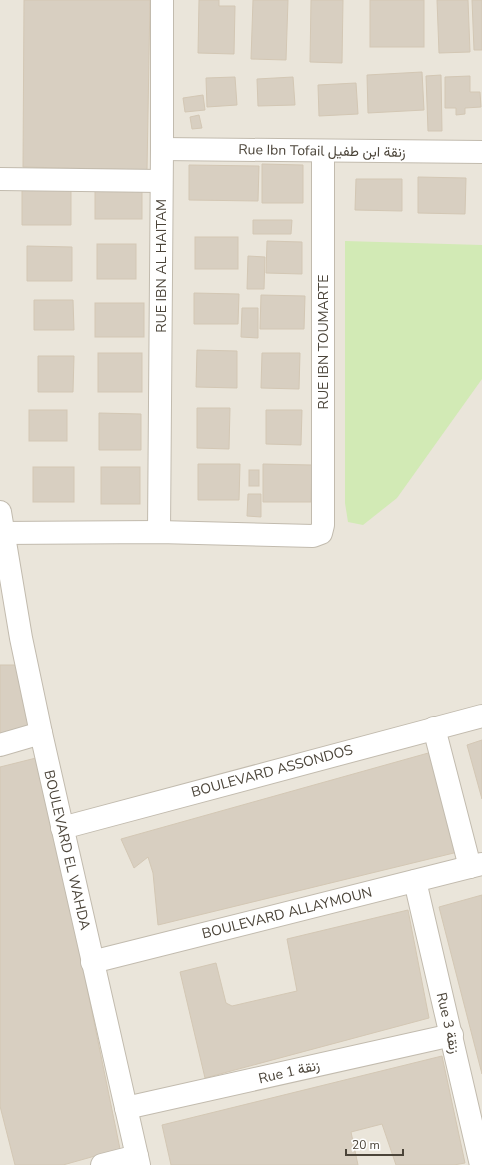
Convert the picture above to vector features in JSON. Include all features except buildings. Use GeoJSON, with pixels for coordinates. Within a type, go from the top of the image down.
{"type":"FeatureCollection","features":[{"type":"Feature","properties":{"kind":"street","name":"RUE IBN AL HAITAM"},"geometry":{"type":"LineString","coordinates":[[159,532],[162,0]]}},
{"type":"Feature","properties":{"kind":"street","name":"Rue Ibn Tofail زنقة ابن طفيل"},"geometry":{"type":"LineString","coordinates":[[162,149],[482,152]]}},
{"type":"Feature","properties":{"kind":"street","name":"RUE IBN TOUMARTE"},"geometry":{"type":"LineString","coordinates":[[159,532],[313,536],[321,533],[323,525],[323,151]]}},
{"type":"Feature","properties":{"kind":"street"},"geometry":{"type":"LineString","coordinates":[[0,179],[161,181]]}},
{"type":"Feature","properties":{"kind":"street"},"geometry":{"type":"LineString","coordinates":[[1,526],[159,532]]}},
{"type":"Feature","properties":{"kind":"street","name":"BOULEVARD EL WAHDA"},"geometry":{"type":"LineString","coordinates":[[1,526],[41,733],[138,1160]]}},
{"type":"Feature","properties":{"kind":"street","name":"BOULEVARD ASSONDOS"},"geometry":{"type":"LineString","coordinates":[[62,828],[482,716]]}},
{"type":"Feature","properties":{"kind":"street"},"geometry":{"type":"LineString","coordinates":[[434,728],[476,866]]}},
{"type":"Feature","properties":{"kind":"street"},"geometry":{"type":"LineString","coordinates":[[0,745],[41,733]]}},
{"type":"Feature","properties":{"kind":"street","name":"BOULEVARD ALLAYMOUN"},"geometry":{"type":"LineString","coordinates":[[92,962],[476,866]]}},
{"type":"Feature","properties":{"kind":"street","name":"Rue 3 زنقة"},"geometry":{"type":"LineString","coordinates":[[415,881],[482,1165]]}},
{"type":"Feature","properties":{"kind":"street","name":"Rue 1 زنقة"},"geometry":{"type":"LineString","coordinates":[[126,1108],[452,1035]]}},
{"type":"Feature","properties":{"kind":"street"},"geometry":{"type":"LineString","coordinates":[[102,1165],[138,1160]]}},
{"type":"Feature","properties":{"kind":"shaded area"},"geometry":{"type":"Polygon","coordinates":[[[0,0],[482,0],[482,1165],[0,1165],[0,0]]]}},
{"type":"Feature","properties":{"kind":"green space"},"geometry":{"type":"Polygon","coordinates":[[[345,241],[482,245],[482,379],[397,498],[363,525],[348,522],[345,503],[345,241]]]}}]}
